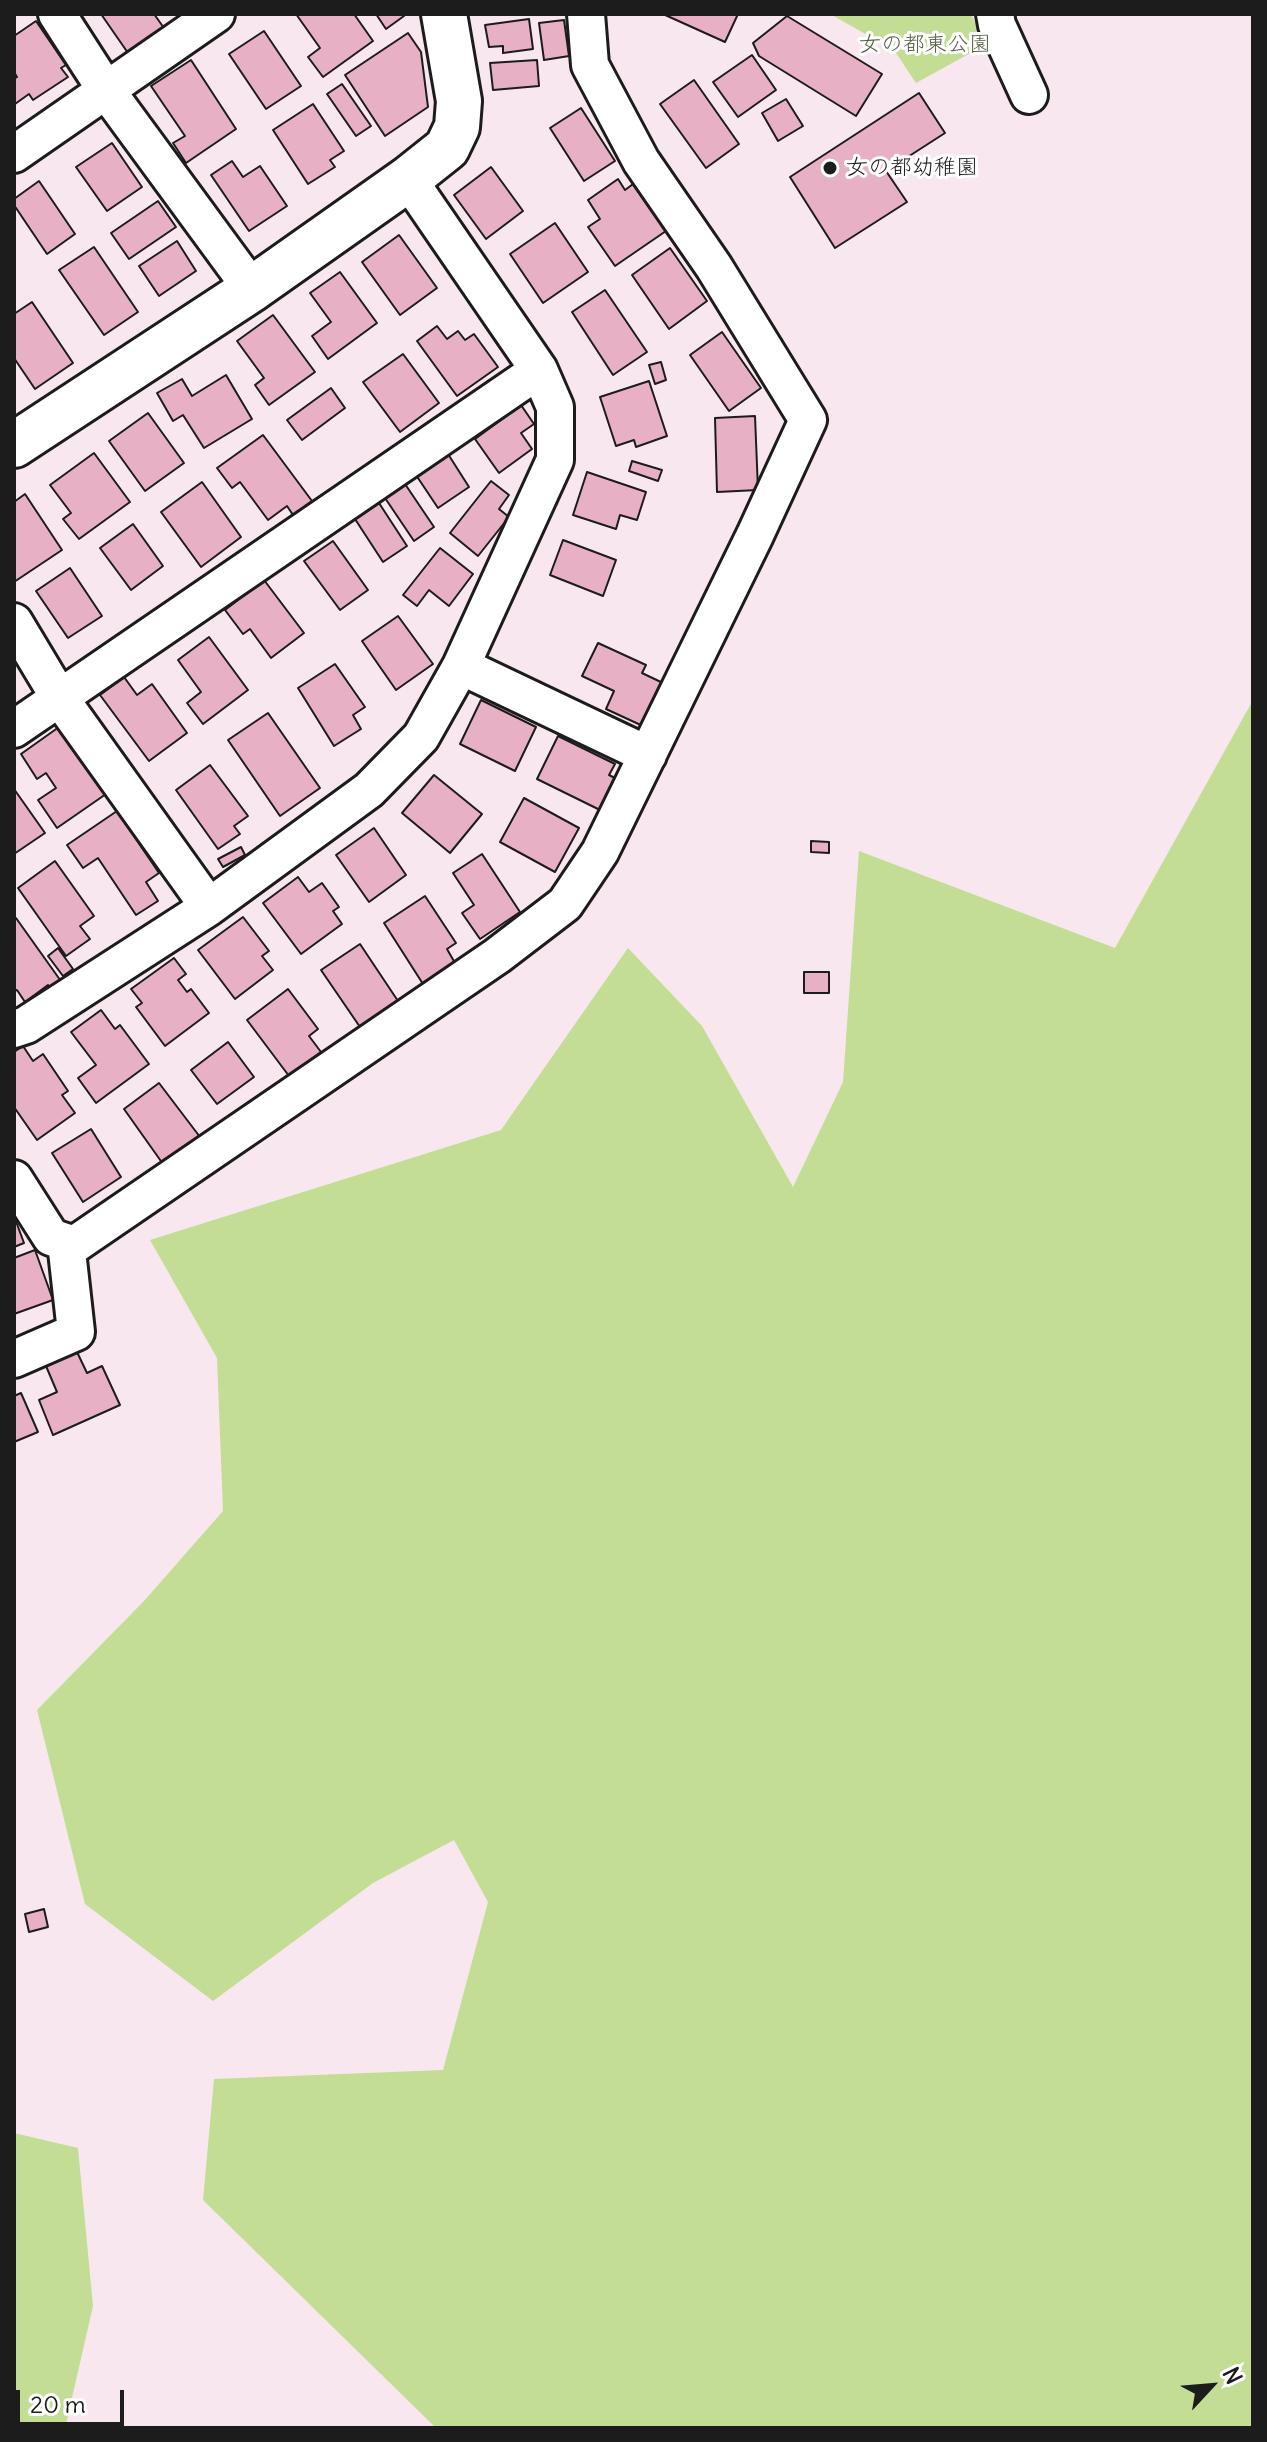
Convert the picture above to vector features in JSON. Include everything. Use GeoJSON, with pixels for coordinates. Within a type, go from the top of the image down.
{"type":"FeatureCollection","features":[{"type":"Feature","properties":{"kind":"street"},"geometry":{"type":"LineString","coordinates":[[57,14],[106,90],[252,289]]}},
{"type":"Feature","properties":{"kind":"street"},"geometry":{"type":"LineString","coordinates":[[14,154],[216,14]]}},
{"type":"Feature","properties":{"kind":"street"},"geometry":{"type":"LineString","coordinates":[[14,445],[252,289],[447,148],[457,127],[459,101],[444,14]]}},
{"type":"Feature","properties":{"kind":"street"},"geometry":{"type":"LineString","coordinates":[[14,1179],[51,1237],[74,1245],[497,956],[565,904],[600,852],[648,755],[808,420],[714,267],[641,161],[590,65],[586,14]]}},
{"type":"Feature","properties":{"kind":"street"},"geometry":{"type":"LineString","coordinates":[[995,14],[997,25],[1029,95]]}},
{"type":"Feature","properties":{"kind":"street"},"geometry":{"type":"LineString","coordinates":[[14,1029],[26,1025],[209,907],[369,790],[421,737],[461,666],[555,460],[555,407],[539,370],[408,179]]}},
{"type":"Feature","properties":{"kind":"street"},"geometry":{"type":"LineString","coordinates":[[14,729],[539,370]]}},
{"type":"Feature","properties":{"kind":"street"},"geometry":{"type":"LineString","coordinates":[[14,622],[59,697],[209,907]]}},
{"type":"Feature","properties":{"kind":"street"},"geometry":{"type":"LineString","coordinates":[[461,666],[648,755]]}},
{"type":"Feature","properties":{"kind":"street"},"geometry":{"type":"LineString","coordinates":[[14,1359],[76,1332],[66,1242]]}},
{"type":"Feature","properties":{"kind":"green space","name":"女の都東公園"},"geometry":{"type":"Polygon","coordinates":[[[830,14],[971,14],[985,45],[916,83],[894,50],[830,14]]]}},
{"type":"Feature","properties":{"kind":"green space"},"geometry":{"type":"Polygon","coordinates":[[[1253,700],[1253,2428],[436,2428],[203,2200],[214,2079],[443,2070],[488,1902],[454,1840],[373,1883],[213,2001],[85,1904],[37,1710],[144,1601],[223,1511],[217,1358],[150,1240],[501,1130],[628,948],[702,1026],[793,1187],[843,1082],[859,851],[1115,948],[1253,700]]]}},
{"type":"Feature","properties":{"kind":"green space"},"geometry":{"type":"Polygon","coordinates":[[[14,2133],[78,2148],[93,2306],[67,2428],[14,2428],[14,2133]]]}},
{"type":"Feature","properties":{"kind":"building"},"geometry":{"type":"Polygon","coordinates":[[[101,14],[154,14],[164,28],[128,53],[101,14]]]}},
{"type":"Feature","properties":{"kind":"building"},"geometry":{"type":"Polygon","coordinates":[[[296,14],[354,14],[373,41],[323,77],[308,57],[320,48],[296,14]]]}},
{"type":"Feature","properties":{"kind":"building"},"geometry":{"type":"Polygon","coordinates":[[[376,14],[402,14],[404,16],[386,29],[376,14]]]}},
{"type":"Feature","properties":{"kind":"building"},"geometry":{"type":"Polygon","coordinates":[[[663,14],[738,14],[725,42],[663,14]]]}},
{"type":"Feature","properties":{"kind":"building"},"geometry":{"type":"Polygon","coordinates":[[[787,16],[882,74],[856,116],[759,56],[753,43],[787,16]]]}},
{"type":"Feature","properties":{"kind":"building"},"geometry":{"type":"Polygon","coordinates":[[[529,19],[533,49],[503,53],[503,46],[489,47],[485,25],[529,19]]]}},
{"type":"Feature","properties":{"kind":"building"},"geometry":{"type":"Polygon","coordinates":[[[564,20],[569,56],[544,60],[539,23],[564,20]]]}},
{"type":"Feature","properties":{"kind":"building"},"geometry":{"type":"Polygon","coordinates":[[[36,21],[66,65],[61,68],[68,77],[33,100],[29,94],[15,104],[14,36],[36,21]]]}},
{"type":"Feature","properties":{"kind":"building"},"geometry":{"type":"Polygon","coordinates":[[[264,31],[301,86],[266,109],[229,54],[264,31]]]}},
{"type":"Feature","properties":{"kind":"building"},"geometry":{"type":"Polygon","coordinates":[[[408,33],[421,52],[428,107],[385,136],[345,75],[408,33]]]}},
{"type":"Feature","properties":{"kind":"building"},"geometry":{"type":"Polygon","coordinates":[[[752,55],[776,90],[738,117],[713,82],[752,55]]]}},
{"type":"Feature","properties":{"kind":"building"},"geometry":{"type":"Polygon","coordinates":[[[191,60],[236,129],[186,163],[173,143],[185,136],[151,86],[191,60]]]}},
{"type":"Feature","properties":{"kind":"building"},"geometry":{"type":"Polygon","coordinates":[[[537,60],[539,86],[493,90],[490,63],[537,60]]]}},
{"type":"Feature","properties":{"kind":"building"},"geometry":{"type":"Polygon","coordinates":[[[694,80],[739,144],[706,168],[660,104],[694,80]]]}},
{"type":"Feature","properties":{"kind":"building"},"geometry":{"type":"Polygon","coordinates":[[[342,84],[371,126],[356,136],[327,94],[342,84]]]}},
{"type":"Feature","properties":{"kind":"building"},"geometry":{"type":"Polygon","coordinates":[[[919,93],[945,133],[886,171],[907,202],[835,248],[790,177],[919,93]]]}},
{"type":"Feature","properties":{"kind":"building"},"geometry":{"type":"Polygon","coordinates":[[[786,99],[803,126],[778,141],[762,113],[786,99]]]}},
{"type":"Feature","properties":{"kind":"building"},"geometry":{"type":"Polygon","coordinates":[[[313,104],[344,151],[330,160],[335,167],[308,184],[273,130],[313,104]]]}},
{"type":"Feature","properties":{"kind":"building"},"geometry":{"type":"Polygon","coordinates":[[[581,108],[615,161],[584,181],[550,128],[581,108]]]}},
{"type":"Feature","properties":{"kind":"building"},"geometry":{"type":"Polygon","coordinates":[[[112,143],[142,187],[107,211],[76,167],[112,143]]]}},
{"type":"Feature","properties":{"kind":"building"},"geometry":{"type":"Polygon","coordinates":[[[232,161],[243,177],[260,166],[287,206],[249,231],[211,175],[232,161]]]}},
{"type":"Feature","properties":{"kind":"building"},"geometry":{"type":"Polygon","coordinates":[[[491,167],[523,211],[486,239],[454,195],[491,167]]]}},
{"type":"Feature","properties":{"kind":"building"},"geometry":{"type":"Polygon","coordinates":[[[618,179],[625,190],[633,184],[666,231],[615,266],[588,227],[600,219],[588,200],[618,179]]]}},
{"type":"Feature","properties":{"kind":"building"},"geometry":{"type":"Polygon","coordinates":[[[39,181],[75,234],[47,254],[14,205],[14,199],[39,181]]]}},
{"type":"Feature","properties":{"kind":"building"},"geometry":{"type":"Polygon","coordinates":[[[158,201],[176,227],[129,259],[111,233],[158,201]]]}},
{"type":"Feature","properties":{"kind":"building"},"geometry":{"type":"Polygon","coordinates":[[[555,223],[588,272],[543,303],[510,254],[555,223]]]}},
{"type":"Feature","properties":{"kind":"building"},"geometry":{"type":"Polygon","coordinates":[[[399,235],[437,288],[400,315],[362,262],[399,235]]]}},
{"type":"Feature","properties":{"kind":"building"},"geometry":{"type":"Polygon","coordinates":[[[177,241],[196,271],[159,296],[139,266],[177,241]]]}},
{"type":"Feature","properties":{"kind":"building"},"geometry":{"type":"Polygon","coordinates":[[[94,247],[138,312],[104,335],[59,270],[94,247]]]}},
{"type":"Feature","properties":{"kind":"building"},"geometry":{"type":"Polygon","coordinates":[[[670,248],[707,301],[669,329],[632,275],[670,248]]]}},
{"type":"Feature","properties":{"kind":"building"},"geometry":{"type":"Polygon","coordinates":[[[340,272],[377,323],[328,359],[312,336],[331,322],[310,293],[340,272]]]}},
{"type":"Feature","properties":{"kind":"building"},"geometry":{"type":"Polygon","coordinates":[[[605,290],[647,352],[613,375],[572,312],[605,290]]]}},
{"type":"Feature","properties":{"kind":"building"},"geometry":{"type":"Polygon","coordinates":[[[32,302],[73,363],[35,389],[14,358],[14,314],[32,302]]]}},
{"type":"Feature","properties":{"kind":"building"},"geometry":{"type":"Polygon","coordinates":[[[273,315],[315,372],[269,405],[255,385],[264,378],[237,341],[273,315]]]}},
{"type":"Feature","properties":{"kind":"building"},"geometry":{"type":"Polygon","coordinates":[[[437,326],[447,339],[458,331],[465,340],[474,334],[498,367],[457,396],[417,341],[437,326]]]}},
{"type":"Feature","properties":{"kind":"building"},"geometry":{"type":"Polygon","coordinates":[[[722,332],[761,388],[729,411],[690,355],[722,332]]]}},
{"type":"Feature","properties":{"kind":"building"},"geometry":{"type":"Polygon","coordinates":[[[403,354],[439,403],[400,432],[363,382],[403,354]]]}},
{"type":"Feature","properties":{"kind":"building"},"geometry":{"type":"Polygon","coordinates":[[[661,362],[666,380],[655,384],[649,365],[661,362]]]}},
{"type":"Feature","properties":{"kind":"building"},"geometry":{"type":"Polygon","coordinates":[[[226,375],[252,419],[204,448],[183,415],[173,421],[157,393],[182,379],[192,396],[226,375]]]}},
{"type":"Feature","properties":{"kind":"building"},"geometry":{"type":"Polygon","coordinates":[[[649,381],[667,436],[636,447],[634,440],[616,446],[600,397],[649,381]]]}},
{"type":"Feature","properties":{"kind":"building"},"geometry":{"type":"Polygon","coordinates":[[[331,388],[345,408],[302,440],[287,420],[331,388]]]}},
{"type":"Feature","properties":{"kind":"building"},"geometry":{"type":"Polygon","coordinates":[[[521,405],[534,424],[521,433],[532,449],[499,473],[475,439],[521,405]]]}},
{"type":"Feature","properties":{"kind":"building"},"geometry":{"type":"Polygon","coordinates":[[[148,413],[184,463],[145,491],[109,441],[148,413]]]}},
{"type":"Feature","properties":{"kind":"building"},"geometry":{"type":"Polygon","coordinates":[[[755,416],[758,490],[717,492],[715,418],[755,416]]]}},
{"type":"Feature","properties":{"kind":"building"},"geometry":{"type":"Polygon","coordinates":[[[263,435],[312,501],[293,515],[287,506],[268,520],[240,482],[232,488],[217,468],[263,435]]]}},
{"type":"Feature","properties":{"kind":"building"},"geometry":{"type":"Polygon","coordinates":[[[94,453],[130,502],[79,539],[63,519],[71,513],[50,485],[94,453]]]}},
{"type":"Feature","properties":{"kind":"building"},"geometry":{"type":"Polygon","coordinates":[[[448,454],[469,487],[438,508],[416,475],[448,454]]]}},
{"type":"Feature","properties":{"kind":"building"},"geometry":{"type":"Polygon","coordinates":[[[632,461],[662,470],[658,481],[629,471],[632,461]]]}},
{"type":"Feature","properties":{"kind":"building"},"geometry":{"type":"Polygon","coordinates":[[[587,472],[646,492],[637,520],[620,515],[616,529],[573,515],[587,472]]]}},
{"type":"Feature","properties":{"kind":"building"},"geometry":{"type":"Polygon","coordinates":[[[403,481],[434,527],[414,541],[383,495],[403,481]]]}},
{"type":"Feature","properties":{"kind":"building"},"geometry":{"type":"Polygon","coordinates":[[[491,481],[509,495],[499,509],[509,517],[478,556],[450,533],[491,481]]]}},
{"type":"Feature","properties":{"kind":"building"},"geometry":{"type":"Polygon","coordinates":[[[202,482],[241,537],[201,567],[161,512],[202,482]]]}},
{"type":"Feature","properties":{"kind":"building"},"geometry":{"type":"Polygon","coordinates":[[[25,494],[62,550],[14,582],[14,502],[25,494]]]}},
{"type":"Feature","properties":{"kind":"building"},"geometry":{"type":"Polygon","coordinates":[[[379,503],[407,546],[383,562],[355,519],[379,503]]]}},
{"type":"Feature","properties":{"kind":"building"},"geometry":{"type":"Polygon","coordinates":[[[133,524],[163,566],[131,590],[100,548],[133,524]]]}},
{"type":"Feature","properties":{"kind":"building"},"geometry":{"type":"Polygon","coordinates":[[[563,540],[616,560],[603,596],[550,575],[563,540]]]}},
{"type":"Feature","properties":{"kind":"building"},"geometry":{"type":"Polygon","coordinates":[[[333,541],[368,590],[340,610],[304,561],[333,541]]]}},
{"type":"Feature","properties":{"kind":"building"},"geometry":{"type":"Polygon","coordinates":[[[440,548],[473,574],[449,606],[429,590],[417,606],[403,595],[440,548]]]}},
{"type":"Feature","properties":{"kind":"building"},"geometry":{"type":"Polygon","coordinates":[[[70,568],[102,616],[68,638],[36,591],[70,568]]]}},
{"type":"Feature","properties":{"kind":"building"},"geometry":{"type":"Polygon","coordinates":[[[264,580],[304,633],[271,658],[250,629],[243,634],[225,610],[264,580]]]}},
{"type":"Feature","properties":{"kind":"building"},"geometry":{"type":"Polygon","coordinates":[[[398,616],[433,664],[396,690],[362,641],[398,616]]]}},
{"type":"Feature","properties":{"kind":"building"},"geometry":{"type":"Polygon","coordinates":[[[209,637],[248,690],[203,724],[187,703],[201,692],[178,660],[209,637]]]}},
{"type":"Feature","properties":{"kind":"building"},"geometry":{"type":"Polygon","coordinates":[[[598,643],[646,665],[642,673],[665,684],[645,727],[606,709],[614,691],[582,676],[598,643]]]}},
{"type":"Feature","properties":{"kind":"building"},"geometry":{"type":"Polygon","coordinates":[[[335,664],[365,707],[353,715],[361,729],[334,746],[298,688],[335,664]]]}},
{"type":"Feature","properties":{"kind":"building"},"geometry":{"type":"Polygon","coordinates":[[[124,677],[137,695],[152,684],[187,733],[149,761],[100,695],[124,677]]]}},
{"type":"Feature","properties":{"kind":"building"},"geometry":{"type":"Polygon","coordinates":[[[481,700],[536,727],[515,771],[460,744],[481,700]]]}},
{"type":"Feature","properties":{"kind":"building"},"geometry":{"type":"Polygon","coordinates":[[[268,713],[320,788],[280,816],[228,740],[268,713]]]}},
{"type":"Feature","properties":{"kind":"building"},"geometry":{"type":"Polygon","coordinates":[[[59,727],[106,794],[57,828],[38,800],[56,788],[46,773],[37,779],[21,754],[59,727]]]}},
{"type":"Feature","properties":{"kind":"building"},"geometry":{"type":"Polygon","coordinates":[[[558,736],[615,764],[609,775],[615,778],[600,810],[537,779],[558,736]]]}},
{"type":"Feature","properties":{"kind":"building"},"geometry":{"type":"Polygon","coordinates":[[[210,765],[248,816],[234,826],[240,834],[218,849],[176,790],[210,765]]]}},
{"type":"Feature","properties":{"kind":"building"},"geometry":{"type":"Polygon","coordinates":[[[434,775],[482,814],[450,853],[402,813],[434,775]]]}},
{"type":"Feature","properties":{"kind":"building"},"geometry":{"type":"Polygon","coordinates":[[[14,789],[45,833],[14,854],[14,789]]]}},
{"type":"Feature","properties":{"kind":"building"},"geometry":{"type":"Polygon","coordinates":[[[524,798],[579,828],[555,872],[500,842],[524,798]]]}},
{"type":"Feature","properties":{"kind":"building"},"geometry":{"type":"Polygon","coordinates":[[[117,811],[159,873],[146,882],[158,901],[136,915],[98,858],[83,868],[67,845],[117,811]]]}},
{"type":"Feature","properties":{"kind":"building"},"geometry":{"type":"Polygon","coordinates":[[[374,828],[406,875],[369,902],[336,855],[374,828]]]}},
{"type":"Feature","properties":{"kind":"building"},"geometry":{"type":"Polygon","coordinates":[[[811,841],[829,842],[829,853],[811,852],[811,841]]]}},
{"type":"Feature","properties":{"kind":"building"},"geometry":{"type":"Polygon","coordinates":[[[241,847],[245,855],[223,867],[218,859],[241,847]]]}},
{"type":"Feature","properties":{"kind":"building"},"geometry":{"type":"Polygon","coordinates":[[[482,854],[520,912],[480,939],[462,913],[474,905],[453,873],[482,854]]]}},
{"type":"Feature","properties":{"kind":"building"},"geometry":{"type":"Polygon","coordinates":[[[55,861],[94,916],[80,926],[90,939],[66,956],[18,888],[55,861]]]}},
{"type":"Feature","properties":{"kind":"building"},"geometry":{"type":"Polygon","coordinates":[[[298,877],[309,892],[322,883],[339,907],[333,911],[342,924],[301,954],[263,903],[298,877]]]}},
{"type":"Feature","properties":{"kind":"building"},"geometry":{"type":"Polygon","coordinates":[[[425,896],[456,943],[447,949],[455,963],[423,984],[384,923],[425,896]]]}},
{"type":"Feature","properties":{"kind":"building"},"geometry":{"type":"Polygon","coordinates":[[[243,917],[269,951],[262,956],[273,970],[235,999],[198,950],[243,917]]]}},
{"type":"Feature","properties":{"kind":"building"},"geometry":{"type":"Polygon","coordinates":[[[16,918],[63,984],[52,991],[48,985],[25,1002],[17,990],[14,991],[16,918]]]}},
{"type":"Feature","properties":{"kind":"building"},"geometry":{"type":"Polygon","coordinates":[[[360,944],[398,1001],[360,1027],[321,970],[360,944]]]}},
{"type":"Feature","properties":{"kind":"building"},"geometry":{"type":"Polygon","coordinates":[[[58,948],[73,969],[63,976],[48,956],[58,948]]]}},
{"type":"Feature","properties":{"kind":"building"},"geometry":{"type":"Polygon","coordinates":[[[174,958],[186,974],[178,980],[187,992],[191,989],[209,1013],[165,1046],[136,1007],[142,1003],[131,989],[174,958]]]}},
{"type":"Feature","properties":{"kind":"building"},"geometry":{"type":"Polygon","coordinates":[[[804,972],[829,972],[829,993],[804,993],[804,972]]]}},
{"type":"Feature","properties":{"kind":"building"},"geometry":{"type":"Polygon","coordinates":[[[288,989],[318,1029],[309,1036],[321,1052],[289,1076],[247,1020],[288,989]]]}},
{"type":"Feature","properties":{"kind":"building"},"geometry":{"type":"Polygon","coordinates":[[[101,1010],[115,1029],[120,1025],[149,1064],[96,1103],[78,1078],[96,1065],[71,1032],[101,1010]]]}},
{"type":"Feature","properties":{"kind":"building"},"geometry":{"type":"Polygon","coordinates":[[[228,1042],[254,1077],[217,1104],[191,1070],[228,1042]]]}},
{"type":"Feature","properties":{"kind":"building"},"geometry":{"type":"Polygon","coordinates":[[[23,1046],[33,1061],[43,1054],[68,1091],[62,1095],[75,1113],[37,1140],[14,1107],[14,1052],[23,1046]]]}},
{"type":"Feature","properties":{"kind":"building"},"geometry":{"type":"Polygon","coordinates":[[[159,1083],[200,1137],[163,1164],[124,1109],[159,1083]]]}},
{"type":"Feature","properties":{"kind":"building"},"geometry":{"type":"Polygon","coordinates":[[[91,1129],[121,1177],[83,1202],[52,1153],[91,1129]]]}},
{"type":"Feature","properties":{"kind":"building"},"geometry":{"type":"Polygon","coordinates":[[[14,1216],[24,1243],[14,1247],[14,1216]]]}},
{"type":"Feature","properties":{"kind":"building"},"geometry":{"type":"Polygon","coordinates":[[[35,1250],[53,1300],[14,1314],[14,1258],[35,1250]]]}},
{"type":"Feature","properties":{"kind":"building"},"geometry":{"type":"Polygon","coordinates":[[[77,1352],[87,1373],[102,1366],[120,1405],[53,1435],[39,1400],[57,1392],[46,1366],[77,1352]]]}},
{"type":"Feature","properties":{"kind":"building"},"geometry":{"type":"Polygon","coordinates":[[[21,1393],[38,1432],[14,1442],[14,1396],[21,1393]]]}},
{"type":"Feature","properties":{"kind":"building"},"geometry":{"type":"Polygon","coordinates":[[[44,1909],[48,1927],[29,1932],[25,1914],[44,1909]]]}},
{"type":"Feature","properties":{"kind":"place","name":"女の都幼稚園"},"geometry":{"type":"Point","coordinates":[830,168]}}]}
